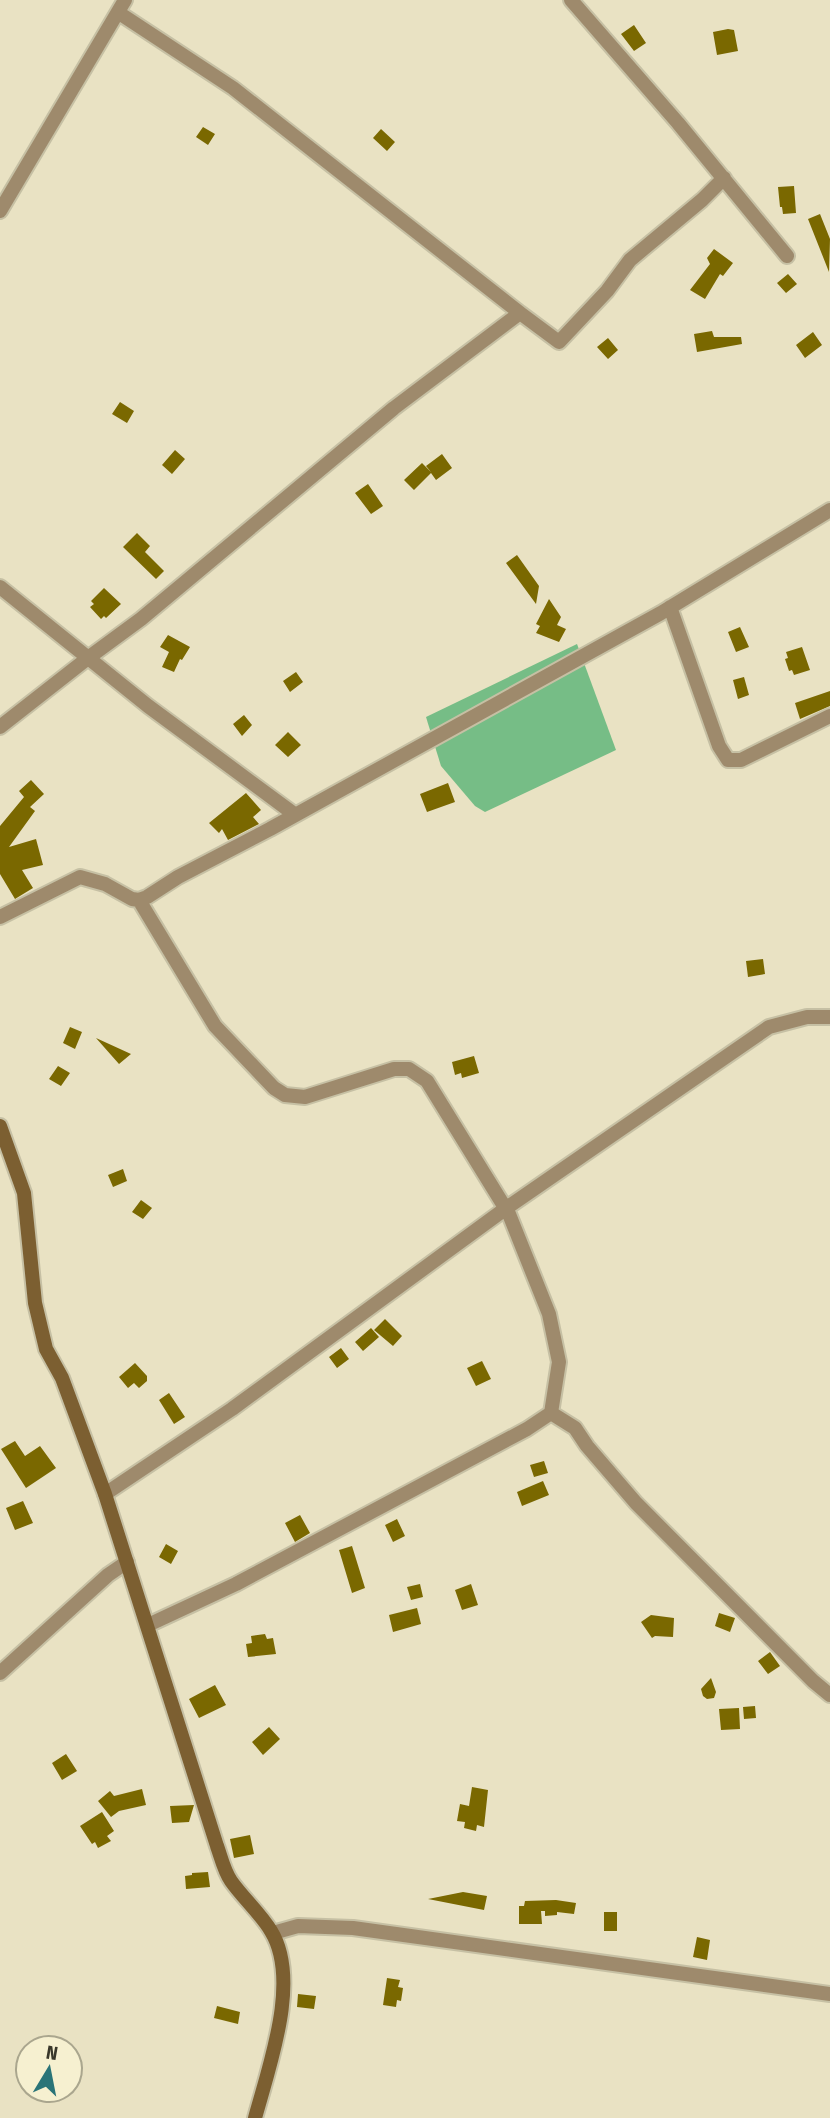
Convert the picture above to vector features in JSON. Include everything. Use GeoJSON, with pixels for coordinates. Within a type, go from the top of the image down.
{"type":"FeatureCollection","features":[{"type":"Feature","properties":{"kind":"street"},"geometry":{"type":"LineString","coordinates":[[571,0],[724,178],[787,256]]}},
{"type":"Feature","properties":{"kind":"street"},"geometry":{"type":"LineString","coordinates":[[0,211],[122,6],[233,88],[559,342],[607,291],[630,260],[702,200],[724,178]]}},
{"type":"Feature","properties":{"kind":"street"},"geometry":{"type":"LineString","coordinates":[[0,727],[141,619],[394,408],[520,313]]}},
{"type":"Feature","properties":{"kind":"street"},"geometry":{"type":"LineString","coordinates":[[0,917],[80,877],[105,884],[139,900],[670,607],[830,510]]}},
{"type":"Feature","properties":{"kind":"street"},"geometry":{"type":"LineString","coordinates":[[0,587],[148,706],[294,814]]}},
{"type":"Feature","properties":{"kind":"street"},"geometry":{"type":"LineString","coordinates":[[670,607],[719,746],[729,760],[741,760],[830,716]]}},
{"type":"Feature","properties":{"kind":"street"},"geometry":{"type":"LineString","coordinates":[[139,900],[215,1026],[274,1088],[285,1095],[305,1097],[394,1069],[408,1069],[428,1081],[505,1209],[549,1314],[559,1362],[551,1413],[534,1426],[236,1584],[148,1625]]}},
{"type":"Feature","properties":{"kind":"street"},"geometry":{"type":"LineString","coordinates":[[105,1494],[232,1409],[505,1209],[769,1027],[807,1017],[830,1017]]}},
{"type":"Feature","properties":{"kind":"street"},"geometry":{"type":"LineString","coordinates":[[0,1126],[24,1193],[35,1303],[46,1349],[62,1378],[105,1494],[229,1878],[273,1933],[283,1963],[284,1999],[255,2118]]}},
{"type":"Feature","properties":{"kind":"street"},"geometry":{"type":"LineString","coordinates":[[551,1413],[575,1427],[587,1446],[636,1503],[830,1695]]}},
{"type":"Feature","properties":{"kind":"street"},"geometry":{"type":"LineString","coordinates":[[0,1674],[108,1575],[127,1562]]}},
{"type":"Feature","properties":{"kind":"street"},"geometry":{"type":"LineString","coordinates":[[273,1933],[298,1926],[353,1928],[830,1994]]}},
{"type":"Feature","properties":{"kind":"green space"},"geometry":{"type":"Polygon","coordinates":[[[577,644],[616,750],[485,812],[475,806],[441,766],[426,717],[577,644]]]}},
{"type":"Feature","properties":{"kind":"building"},"geometry":{"type":"Polygon","coordinates":[[[634,25],[646,43],[634,51],[621,34],[634,25]]]}},
{"type":"Feature","properties":{"kind":"building"},"geometry":{"type":"Polygon","coordinates":[[[734,30],[738,51],[717,55],[713,32],[734,30]]]}},
{"type":"Feature","properties":{"kind":"building"},"geometry":{"type":"Polygon","coordinates":[[[203,127],[215,134],[208,145],[196,137],[203,127]]]}},
{"type":"Feature","properties":{"kind":"building"},"geometry":{"type":"Polygon","coordinates":[[[381,129],[395,142],[387,151],[373,138],[381,129]]]}},
{"type":"Feature","properties":{"kind":"building"},"geometry":{"type":"Polygon","coordinates":[[[794,186],[796,213],[783,214],[778,187],[794,186]]]}},
{"type":"Feature","properties":{"kind":"building"},"geometry":{"type":"Polygon","coordinates":[[[820,214],[830,239],[829,272],[808,219],[820,214]]]}},
{"type":"Feature","properties":{"kind":"building"},"geometry":{"type":"Polygon","coordinates":[[[714,249],[733,263],[723,276],[720,274],[705,299],[690,290],[710,264],[707,258],[714,249]]]}},
{"type":"Feature","properties":{"kind":"building"},"geometry":{"type":"Polygon","coordinates":[[[788,274],[797,284],[786,293],[777,283],[788,274]]]}},
{"type":"Feature","properties":{"kind":"building"},"geometry":{"type":"Polygon","coordinates":[[[712,331],[714,337],[741,337],[742,344],[697,352],[694,334],[712,331]]]}},
{"type":"Feature","properties":{"kind":"building"},"geometry":{"type":"Polygon","coordinates":[[[813,332],[822,345],[805,358],[796,345],[813,332]]]}},
{"type":"Feature","properties":{"kind":"building"},"geometry":{"type":"Polygon","coordinates":[[[608,338],[618,350],[608,359],[597,347],[608,338]]]}},
{"type":"Feature","properties":{"kind":"building"},"geometry":{"type":"Polygon","coordinates":[[[120,402],[134,411],[127,423],[112,414],[120,402]]]}},
{"type":"Feature","properties":{"kind":"building"},"geometry":{"type":"Polygon","coordinates":[[[175,450],[185,459],[172,474],[162,465],[175,450]]]}},
{"type":"Feature","properties":{"kind":"building"},"geometry":{"type":"Polygon","coordinates":[[[442,454],[452,468],[436,480],[431,473],[414,490],[404,480],[422,463],[431,472],[426,466],[442,454]]]}},
{"type":"Feature","properties":{"kind":"building"},"geometry":{"type":"Polygon","coordinates":[[[368,484],[383,506],[371,514],[355,493],[368,484]]]}},
{"type":"Feature","properties":{"kind":"building"},"geometry":{"type":"Polygon","coordinates":[[[137,533],[150,546],[145,552],[164,571],[156,579],[123,547],[137,533]]]}},
{"type":"Feature","properties":{"kind":"building"},"geometry":{"type":"Polygon","coordinates":[[[517,555],[539,586],[536,604],[506,563],[517,555]]]}},
{"type":"Feature","properties":{"kind":"building"},"geometry":{"type":"Polygon","coordinates":[[[104,588],[121,604],[106,618],[104,616],[101,619],[90,607],[94,604],[91,601],[104,588]]]}},
{"type":"Feature","properties":{"kind":"building"},"geometry":{"type":"Polygon","coordinates":[[[549,599],[561,617],[557,625],[566,629],[559,642],[536,633],[540,626],[536,624],[549,599]]]}},
{"type":"Feature","properties":{"kind":"building"},"geometry":{"type":"Polygon","coordinates":[[[740,627],[749,647],[736,652],[728,632],[740,627]]]}},
{"type":"Feature","properties":{"kind":"building"},"geometry":{"type":"Polygon","coordinates":[[[168,635],[190,647],[174,672],[162,667],[169,652],[160,647],[168,635]]]}},
{"type":"Feature","properties":{"kind":"building"},"geometry":{"type":"Polygon","coordinates":[[[802,647],[810,670],[794,675],[792,670],[789,671],[786,652],[802,647]]]}},
{"type":"Feature","properties":{"kind":"building"},"geometry":{"type":"Polygon","coordinates":[[[296,672],[303,682],[290,692],[283,681],[296,672]]]}},
{"type":"Feature","properties":{"kind":"building"},"geometry":{"type":"Polygon","coordinates":[[[744,677],[749,695],[738,699],[733,680],[744,677]]]}},
{"type":"Feature","properties":{"kind":"building"},"geometry":{"type":"Polygon","coordinates":[[[830,691],[830,706],[800,719],[795,703],[830,691]]]}},
{"type":"Feature","properties":{"kind":"building"},"geometry":{"type":"Polygon","coordinates":[[[244,715],[252,725],[242,736],[233,724],[244,715]]]}},
{"type":"Feature","properties":{"kind":"building"},"geometry":{"type":"Polygon","coordinates":[[[288,732],[301,745],[288,757],[275,745],[288,732]]]}},
{"type":"Feature","properties":{"kind":"building"},"geometry":{"type":"Polygon","coordinates":[[[31,780],[44,794],[30,807],[35,811],[9,847],[36,839],[43,865],[22,870],[33,888],[15,899],[0,874],[0,826],[24,797],[19,791],[31,780]]]}},
{"type":"Feature","properties":{"kind":"building"},"geometry":{"type":"Polygon","coordinates":[[[448,783],[455,802],[427,812],[420,794],[448,783]]]}},
{"type":"Feature","properties":{"kind":"building"},"geometry":{"type":"Polygon","coordinates":[[[246,793],[261,810],[253,817],[259,824],[228,840],[222,829],[219,833],[209,823],[246,793]]]}},
{"type":"Feature","properties":{"kind":"building"},"geometry":{"type":"Polygon","coordinates":[[[763,959],[765,974],[748,977],[746,961],[763,959]]]}},
{"type":"Feature","properties":{"kind":"building"},"geometry":{"type":"Polygon","coordinates":[[[70,1027],[82,1032],[75,1049],[63,1043],[70,1027]]]}},
{"type":"Feature","properties":{"kind":"building"},"geometry":{"type":"Polygon","coordinates":[[[96,1038],[131,1054],[119,1064],[96,1038]]]}},
{"type":"Feature","properties":{"kind":"building"},"geometry":{"type":"Polygon","coordinates":[[[474,1056],[479,1073],[462,1078],[461,1073],[455,1075],[452,1062],[474,1056]]]}},
{"type":"Feature","properties":{"kind":"building"},"geometry":{"type":"Polygon","coordinates":[[[58,1066],[70,1073],[61,1086],[49,1079],[58,1066]]]}},
{"type":"Feature","properties":{"kind":"building"},"geometry":{"type":"Polygon","coordinates":[[[123,1169],[127,1181],[113,1187],[108,1175],[123,1169]]]}},
{"type":"Feature","properties":{"kind":"building"},"geometry":{"type":"Polygon","coordinates":[[[141,1200],[152,1208],[143,1219],[132,1212],[141,1200]]]}},
{"type":"Feature","properties":{"kind":"building"},"geometry":{"type":"Polygon","coordinates":[[[385,1319],[402,1336],[393,1346],[374,1330],[385,1319]]]}},
{"type":"Feature","properties":{"kind":"building"},"geometry":{"type":"Polygon","coordinates":[[[371,1328],[379,1337],[363,1351],[355,1342],[371,1328]]]}},
{"type":"Feature","properties":{"kind":"building"},"geometry":{"type":"Polygon","coordinates":[[[341,1348],[349,1359],[337,1368],[329,1357],[341,1348]]]}},
{"type":"Feature","properties":{"kind":"building"},"geometry":{"type":"Polygon","coordinates":[[[482,1361],[491,1379],[476,1386],[467,1368],[482,1361]]]}},
{"type":"Feature","properties":{"kind":"building"},"geometry":{"type":"Polygon","coordinates":[[[135,1363],[147,1376],[147,1381],[139,1388],[134,1383],[128,1388],[119,1377],[135,1363]]]}},
{"type":"Feature","properties":{"kind":"building"},"geometry":{"type":"Polygon","coordinates":[[[169,1393],[185,1417],[174,1424],[159,1400],[169,1393]]]}},
{"type":"Feature","properties":{"kind":"building"},"geometry":{"type":"Polygon","coordinates":[[[15,1441],[25,1456],[40,1446],[56,1468],[26,1488],[1,1449],[15,1441]]]}},
{"type":"Feature","properties":{"kind":"building"},"geometry":{"type":"Polygon","coordinates":[[[544,1461],[548,1473],[534,1477],[530,1465],[544,1461]]]}},
{"type":"Feature","properties":{"kind":"building"},"geometry":{"type":"Polygon","coordinates":[[[543,1481],[549,1495],[522,1506],[517,1492],[543,1481]]]}},
{"type":"Feature","properties":{"kind":"building"},"geometry":{"type":"Polygon","coordinates":[[[23,1501],[33,1523],[15,1530],[6,1508],[23,1501]]]}},
{"type":"Feature","properties":{"kind":"building"},"geometry":{"type":"Polygon","coordinates":[[[300,1515],[310,1533],[295,1542],[285,1523],[300,1515]]]}},
{"type":"Feature","properties":{"kind":"building"},"geometry":{"type":"Polygon","coordinates":[[[397,1519],[405,1536],[393,1542],[385,1525],[397,1519]]]}},
{"type":"Feature","properties":{"kind":"building"},"geometry":{"type":"Polygon","coordinates":[[[166,1544],[178,1551],[171,1564],[159,1557],[166,1544]]]}},
{"type":"Feature","properties":{"kind":"building"},"geometry":{"type":"Polygon","coordinates":[[[352,1546],[365,1588],[352,1593],[339,1550],[352,1546]]]}},
{"type":"Feature","properties":{"kind":"building"},"geometry":{"type":"Polygon","coordinates":[[[420,1584],[423,1597],[411,1600],[407,1587],[420,1584]]]}},
{"type":"Feature","properties":{"kind":"building"},"geometry":{"type":"Polygon","coordinates":[[[471,1584],[478,1605],[462,1610],[455,1590],[471,1584]]]}},
{"type":"Feature","properties":{"kind":"building"},"geometry":{"type":"Polygon","coordinates":[[[417,1608],[421,1624],[393,1632],[389,1615],[417,1608]]]}},
{"type":"Feature","properties":{"kind":"building"},"geometry":{"type":"Polygon","coordinates":[[[719,1613],[735,1618],[730,1632],[715,1626],[719,1613]]]}},
{"type":"Feature","properties":{"kind":"building"},"geometry":{"type":"Polygon","coordinates":[[[651,1615],[674,1618],[673,1637],[652,1638],[641,1622],[651,1615]]]}},
{"type":"Feature","properties":{"kind":"building"},"geometry":{"type":"Polygon","coordinates":[[[265,1634],[267,1639],[273,1638],[276,1654],[248,1657],[246,1644],[252,1643],[251,1636],[265,1634]]]}},
{"type":"Feature","properties":{"kind":"building"},"geometry":{"type":"Polygon","coordinates":[[[770,1652],[780,1666],[768,1674],[758,1661],[770,1652]]]}},
{"type":"Feature","properties":{"kind":"building"},"geometry":{"type":"Polygon","coordinates":[[[711,1678],[716,1692],[714,1698],[707,1699],[701,1689],[711,1678]]]}},
{"type":"Feature","properties":{"kind":"building"},"geometry":{"type":"Polygon","coordinates":[[[215,1685],[226,1705],[199,1718],[189,1699],[215,1685]]]}},
{"type":"Feature","properties":{"kind":"building"},"geometry":{"type":"Polygon","coordinates":[[[755,1706],[756,1718],[744,1719],[743,1707],[755,1706]]]}},
{"type":"Feature","properties":{"kind":"building"},"geometry":{"type":"Polygon","coordinates":[[[739,1708],[740,1729],[721,1730],[719,1709],[739,1708]]]}},
{"type":"Feature","properties":{"kind":"building"},"geometry":{"type":"Polygon","coordinates":[[[269,1727],[280,1739],[263,1755],[252,1742],[269,1727]]]}},
{"type":"Feature","properties":{"kind":"building"},"geometry":{"type":"Polygon","coordinates":[[[66,1754],[77,1771],[62,1780],[52,1763],[66,1754]]]}},
{"type":"Feature","properties":{"kind":"building"},"geometry":{"type":"Polygon","coordinates":[[[472,1787],[488,1790],[484,1827],[477,1825],[476,1831],[464,1828],[465,1822],[457,1821],[460,1804],[469,1806],[472,1787]]]}},
{"type":"Feature","properties":{"kind":"building"},"geometry":{"type":"Polygon","coordinates":[[[142,1789],[146,1805],[119,1811],[111,1817],[98,1801],[110,1791],[114,1796],[142,1789]]]}},
{"type":"Feature","properties":{"kind":"building"},"geometry":{"type":"Polygon","coordinates":[[[194,1805],[189,1822],[172,1823],[170,1806],[194,1805]]]}},
{"type":"Feature","properties":{"kind":"building"},"geometry":{"type":"Polygon","coordinates":[[[102,1812],[114,1831],[107,1836],[111,1841],[98,1848],[95,1842],[92,1844],[80,1826],[102,1812]]]}},
{"type":"Feature","properties":{"kind":"building"},"geometry":{"type":"Polygon","coordinates":[[[250,1835],[254,1854],[234,1858],[230,1839],[250,1835]]]}},
{"type":"Feature","properties":{"kind":"building"},"geometry":{"type":"Polygon","coordinates":[[[208,1872],[210,1887],[186,1889],[185,1876],[208,1872]]]}},
{"type":"Feature","properties":{"kind":"building"},"geometry":{"type":"Polygon","coordinates":[[[463,1892],[487,1896],[484,1910],[428,1899],[463,1892]]]}},
{"type":"Feature","properties":{"kind":"building"},"geometry":{"type":"Polygon","coordinates":[[[556,1900],[576,1903],[574,1914],[557,1912],[557,1915],[545,1916],[545,1911],[541,1911],[542,1924],[519,1924],[519,1906],[524,1906],[525,1901],[556,1900]]]}},
{"type":"Feature","properties":{"kind":"building"},"geometry":{"type":"Polygon","coordinates":[[[604,1912],[617,1912],[617,1931],[604,1931],[604,1912]]]}},
{"type":"Feature","properties":{"kind":"building"},"geometry":{"type":"Polygon","coordinates":[[[697,1937],[710,1940],[707,1960],[693,1957],[697,1937]]]}},
{"type":"Feature","properties":{"kind":"building"},"geometry":{"type":"Polygon","coordinates":[[[387,1978],[400,1980],[398,1987],[403,1988],[401,2001],[397,2000],[396,2007],[383,2005],[387,1978]]]}},
{"type":"Feature","properties":{"kind":"building"},"geometry":{"type":"Polygon","coordinates":[[[298,1994],[316,1996],[314,2009],[297,2007],[298,1994]]]}},
{"type":"Feature","properties":{"kind":"building"},"geometry":{"type":"Polygon","coordinates":[[[217,2006],[240,2012],[238,2024],[214,2018],[217,2006]]]}}]}
